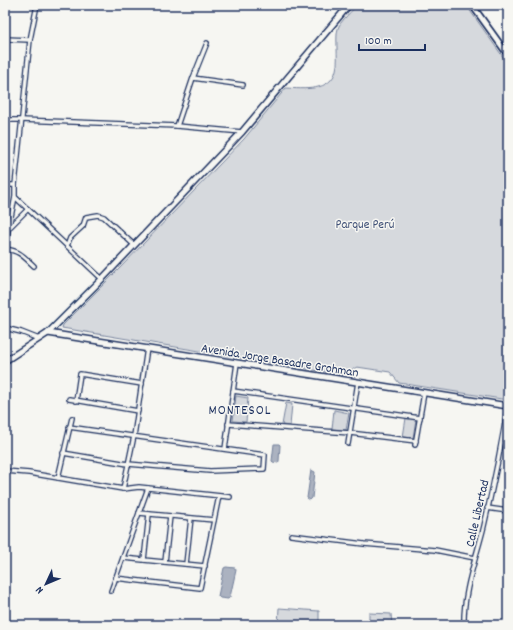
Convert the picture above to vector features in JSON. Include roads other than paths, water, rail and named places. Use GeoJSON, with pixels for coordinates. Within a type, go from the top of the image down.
{"type":"FeatureCollection","features":[{"type":"Feature","properties":{"kind":"main road"},"geometry":{"type":"LineString","coordinates":[[5,361],[48,333],[134,245],[242,132],[349,5]]}},
{"type":"Feature","properties":{"kind":"main road","name":"Avenida Jorge Basadre Grohman"},"geometry":{"type":"LineString","coordinates":[[48,333],[508,406]]}},
{"type":"Feature","properties":{"kind":"street"},"geometry":{"type":"LineString","coordinates":[[34,266],[20,252],[5,248],[15,197],[21,120],[30,40],[37,5]]}},
{"type":"Feature","properties":{"kind":"street"},"geometry":{"type":"LineString","coordinates":[[472,5],[508,55]]}},
{"type":"Feature","properties":{"kind":"street"},"geometry":{"type":"LineString","coordinates":[[5,39],[30,40]]}},
{"type":"Feature","properties":{"kind":"street"},"geometry":{"type":"LineString","coordinates":[[177,126],[193,78],[207,43]]}},
{"type":"Feature","properties":{"kind":"street"},"geometry":{"type":"LineString","coordinates":[[193,78],[243,85]]}},
{"type":"Feature","properties":{"kind":"street"},"geometry":{"type":"LineString","coordinates":[[5,120],[177,126],[242,132]]}},
{"type":"Feature","properties":{"kind":"street"},"geometry":{"type":"LineString","coordinates":[[5,185],[15,185]]}},
{"type":"Feature","properties":{"kind":"street"},"geometry":{"type":"LineString","coordinates":[[15,197],[102,278]]}},
{"type":"Feature","properties":{"kind":"street"},"geometry":{"type":"LineString","coordinates":[[5,232],[28,209]]}},
{"type":"Feature","properties":{"kind":"street"},"geometry":{"type":"LineString","coordinates":[[67,246],[70,238],[83,226],[86,217],[98,215],[104,217],[134,245]]}},
{"type":"Feature","properties":{"kind":"street"},"geometry":{"type":"LineString","coordinates":[[5,328],[39,339]]}},
{"type":"Feature","properties":{"kind":"street"},"geometry":{"type":"LineString","coordinates":[[123,489],[134,436],[147,348]]}},
{"type":"Feature","properties":{"kind":"street"},"geometry":{"type":"LineString","coordinates":[[225,449],[237,363]]}},
{"type":"Feature","properties":{"kind":"street"},"geometry":{"type":"LineString","coordinates":[[76,401],[80,374],[142,384]]}},
{"type":"Feature","properties":{"kind":"street"},"geometry":{"type":"LineString","coordinates":[[348,444],[358,382]]}},
{"type":"Feature","properties":{"kind":"street"},"geometry":{"type":"LineString","coordinates":[[233,392],[420,418]]}},
{"type":"Feature","properties":{"kind":"street"},"geometry":{"type":"LineString","coordinates":[[415,445],[424,392]]}},
{"type":"Feature","properties":{"kind":"street"},"geometry":{"type":"LineString","coordinates":[[68,399],[138,411]]}},
{"type":"Feature","properties":{"kind":"street","name":"Calle Libertad"},"geometry":{"type":"LineString","coordinates":[[464,625],[466,595],[500,454],[508,406]]}},
{"type":"Feature","properties":{"kind":"street"},"geometry":{"type":"LineString","coordinates":[[58,478],[72,418]]}},
{"type":"Feature","properties":{"kind":"street"},"geometry":{"type":"LineString","coordinates":[[228,424],[350,433],[416,441]]}},
{"type":"Feature","properties":{"kind":"street"},"geometry":{"type":"LineString","coordinates":[[64,453],[128,464],[210,471],[264,469],[265,455],[69,427]]}},
{"type":"Feature","properties":{"kind":"street"},"geometry":{"type":"LineString","coordinates":[[5,471],[29,473],[123,489],[139,487],[230,497]]}},
{"type":"Feature","properties":{"kind":"street"},"geometry":{"type":"LineString","coordinates":[[111,591],[148,488]]}},
{"type":"Feature","properties":{"kind":"street"},"geometry":{"type":"LineString","coordinates":[[116,578],[200,588],[219,496]]}},
{"type":"Feature","properties":{"kind":"street"},"geometry":{"type":"LineString","coordinates":[[487,508],[508,511]]}},
{"type":"Feature","properties":{"kind":"street"},"geometry":{"type":"LineString","coordinates":[[139,513],[214,520]]}},
{"type":"Feature","properties":{"kind":"street"},"geometry":{"type":"LineString","coordinates":[[144,560],[149,514]]}},
{"type":"Feature","properties":{"kind":"street"},"geometry":{"type":"LineString","coordinates":[[165,562],[170,516]]}},
{"type":"Feature","properties":{"kind":"street"},"geometry":{"type":"LineString","coordinates":[[186,564],[191,518]]}},
{"type":"Feature","properties":{"kind":"street"},"geometry":{"type":"LineString","coordinates":[[291,536],[435,550],[475,558]]}},
{"type":"Feature","properties":{"kind":"street"},"geometry":{"type":"LineString","coordinates":[[123,558],[205,566]]}},
{"type":"Feature","properties":{"kind":"district","name":"MONTESOL"},"geometry":{"type":"Point","coordinates":[240,409]}},
{"type":"Feature","properties":{"kind":"park label","name":"Parque Perú"},"geometry":{"type":"Point","coordinates":[365,223]}}]}
